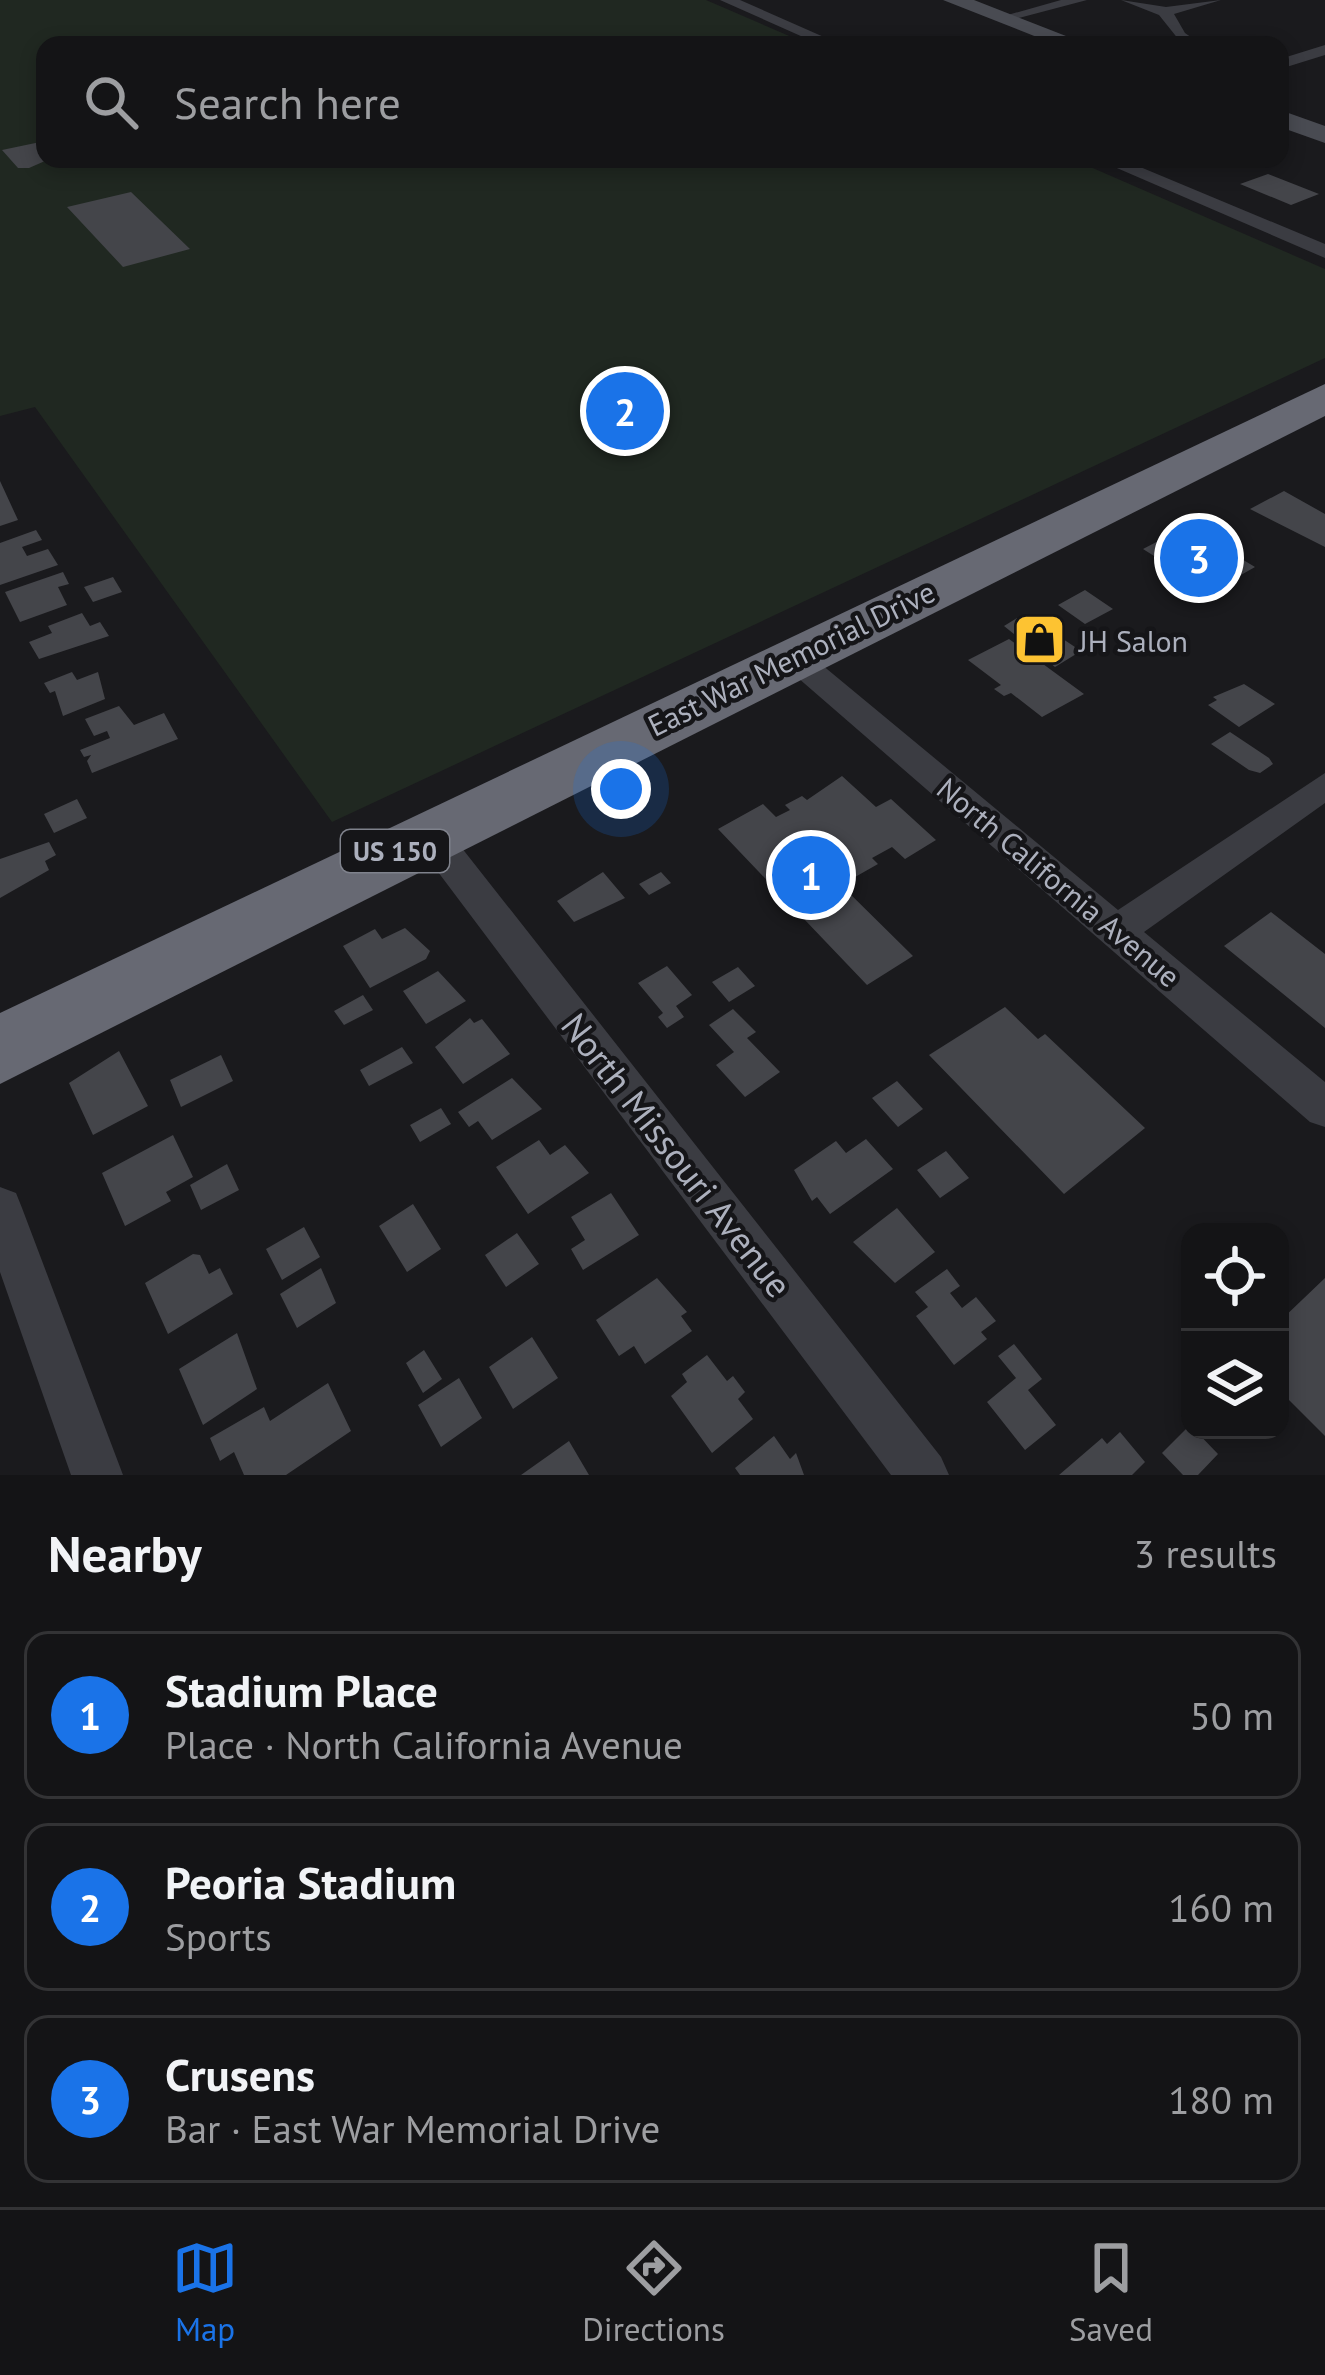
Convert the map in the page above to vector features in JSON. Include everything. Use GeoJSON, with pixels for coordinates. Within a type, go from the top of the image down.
{"type":"FeatureCollection","features":[{"type":"Feature","properties":{"kind":"highway","name":"East War Memorial Drive"},"geometry":{"type":"LineString","coordinates":[[0,1050],[107,1001],[430,834],[793,657],[1318,408]]}},
{"type":"Feature","properties":{"kind":"street"},"geometry":{"type":"LineString","coordinates":[[727,0],[813,36]]}},
{"type":"Feature","properties":{"kind":"street"},"geometry":{"type":"LineString","coordinates":[[954,0],[1053,36]]}},
{"type":"Feature","properties":{"kind":"street"},"geometry":{"type":"LineString","coordinates":[[1004,18],[1080,0]]}},
{"type":"Feature","properties":{"kind":"street"},"geometry":{"type":"LineString","coordinates":[[1128,0],[1166,12],[1214,0]]}},
{"type":"Feature","properties":{"kind":"street"},"geometry":{"type":"LineString","coordinates":[[753,11],[784,4]]}},
{"type":"Feature","properties":{"kind":"street"},"geometry":{"type":"LineString","coordinates":[[1166,12],[1179,36]]}},
{"type":"Feature","properties":{"kind":"street"},"geometry":{"type":"LineString","coordinates":[[1289,61],[1325,50]]}},
{"type":"Feature","properties":{"kind":"street"},"geometry":{"type":"LineString","coordinates":[[1289,121],[1325,134]]}},
{"type":"Feature","properties":{"kind":"street"},"geometry":{"type":"LineString","coordinates":[[1126,168],[1325,252]]}},
{"type":"Feature","properties":{"kind":"street","name":"North California Avenue"},"geometry":{"type":"LineString","coordinates":[[793,657],[1325,1108]]}},
{"type":"Feature","properties":{"kind":"street"},"geometry":{"type":"LineString","coordinates":[[1117,931],[1325,786]]}},
{"type":"Feature","properties":{"kind":"street","name":"North Missouri Avenue"},"geometry":{"type":"LineString","coordinates":[[430,834],[923,1475]]}},
{"type":"Feature","properties":{"kind":"street"},"geometry":{"type":"LineString","coordinates":[[0,1208],[97,1475]]}},
{"type":"Feature","properties":{"kind":"shaded area"},"geometry":{"type":"Polygon","coordinates":[[[0,0],[706,0],[789,36],[36,36],[36,168],[1093,168],[1325,269],[1325,358],[332,822],[35,407],[0,416],[0,0]]]}},
{"type":"Feature","properties":{"kind":"building"},"geometry":{"type":"Polygon","coordinates":[[[36,143],[36,165],[18,168],[2,150],[36,143]]]}},
{"type":"Feature","properties":{"kind":"building"},"geometry":{"type":"Polygon","coordinates":[[[1268,174],[1319,194],[1291,205],[1240,184],[1268,174]]]}},
{"type":"Feature","properties":{"kind":"building"},"geometry":{"type":"Polygon","coordinates":[[[131,192],[190,249],[123,267],[67,207],[131,192]]]}},
{"type":"Feature","properties":{"kind":"building"},"geometry":{"type":"Polygon","coordinates":[[[0,481],[18,520],[0,526],[0,481]]]}},
{"type":"Feature","properties":{"kind":"building"},"geometry":{"type":"Polygon","coordinates":[[[1284,491],[1325,514],[1325,547],[1250,509],[1284,491]]]}},
{"type":"Feature","properties":{"kind":"building"},"geometry":{"type":"Polygon","coordinates":[[[1187,526],[1255,567],[1211,592],[1143,549],[1187,526]]]}},
{"type":"Feature","properties":{"kind":"building"},"geometry":{"type":"Polygon","coordinates":[[[36,530],[42,540],[22,547],[27,556],[48,549],[58,565],[0,585],[0,543],[36,530]]]}},
{"type":"Feature","properties":{"kind":"building"},"geometry":{"type":"Polygon","coordinates":[[[63,572],[69,584],[58,587],[67,605],[20,622],[5,592],[63,572]]]}},
{"type":"Feature","properties":{"kind":"building"},"geometry":{"type":"Polygon","coordinates":[[[113,577],[122,592],[93,602],[84,587],[113,577]]]}},
{"type":"Feature","properties":{"kind":"building"},"geometry":{"type":"Polygon","coordinates":[[[1085,590],[1113,609],[1085,624],[1058,605],[1085,590]]]}},
{"type":"Feature","properties":{"kind":"building"},"geometry":{"type":"Polygon","coordinates":[[[82,613],[90,626],[100,622],[109,636],[39,659],[29,642],[52,633],[48,626],[82,613]]]}},
{"type":"Feature","properties":{"kind":"building"},"geometry":{"type":"Polygon","coordinates":[[[1017,618],[1081,651],[1055,667],[1004,626],[1017,618]]]}},
{"type":"Feature","properties":{"kind":"building"},"geometry":{"type":"Polygon","coordinates":[[[1009,639],[1084,694],[1042,717],[1011,693],[1004,696],[994,689],[1001,685],[968,660],[1009,639]]]}},
{"type":"Feature","properties":{"kind":"building"},"geometry":{"type":"Polygon","coordinates":[[[72,672],[77,680],[98,672],[105,699],[63,716],[55,691],[50,693],[44,683],[72,672]]]}},
{"type":"Feature","properties":{"kind":"building"},"geometry":{"type":"Polygon","coordinates":[[[1244,684],[1275,704],[1239,727],[1208,705],[1217,700],[1213,697],[1244,684]]]}},
{"type":"Feature","properties":{"kind":"building"},"geometry":{"type":"Polygon","coordinates":[[[119,706],[134,725],[164,713],[178,739],[92,773],[87,761],[91,755],[84,757],[80,750],[110,738],[107,731],[94,736],[85,719],[119,706]]]}},
{"type":"Feature","properties":{"kind":"building"},"geometry":{"type":"Polygon","coordinates":[[[1230,732],[1273,764],[1260,773],[1249,770],[1211,744],[1230,732]]]}},
{"type":"Feature","properties":{"kind":"building"},"geometry":{"type":"Polygon","coordinates":[[[842,776],[876,807],[891,799],[936,840],[905,859],[892,847],[872,858],[878,864],[841,885],[913,956],[867,985],[718,829],[763,804],[776,817],[790,810],[785,805],[802,796],[807,800],[842,776]]]}},
{"type":"Feature","properties":{"kind":"building"},"geometry":{"type":"Polygon","coordinates":[[[77,799],[87,818],[54,833],[44,814],[77,799]]]}},
{"type":"Feature","properties":{"kind":"building"},"geometry":{"type":"Polygon","coordinates":[[[49,842],[56,855],[45,861],[49,870],[0,898],[0,859],[49,842]]]}},
{"type":"Feature","properties":{"kind":"building"},"geometry":{"type":"Polygon","coordinates":[[[603,872],[625,898],[574,922],[557,901],[603,872]]]}},
{"type":"Feature","properties":{"kind":"building"},"geometry":{"type":"Polygon","coordinates":[[[661,872],[671,883],[649,895],[639,884],[661,872]]]}},
{"type":"Feature","properties":{"kind":"building"},"geometry":{"type":"Polygon","coordinates":[[[1271,912],[1325,954],[1325,1028],[1224,946],[1271,912]]]}},
{"type":"Feature","properties":{"kind":"building"},"geometry":{"type":"Polygon","coordinates":[[[405,928],[430,951],[426,959],[370,988],[343,946],[375,929],[382,939],[405,928]]]}},
{"type":"Feature","properties":{"kind":"building"},"geometry":{"type":"Polygon","coordinates":[[[667,966],[692,995],[676,1006],[684,1017],[667,1028],[658,1017],[663,1013],[638,983],[667,966]]]}},
{"type":"Feature","properties":{"kind":"building"},"geometry":{"type":"Polygon","coordinates":[[[738,967],[755,986],[729,1002],[712,982],[738,967]]]}},
{"type":"Feature","properties":{"kind":"building"},"geometry":{"type":"Polygon","coordinates":[[[438,971],[466,1001],[426,1024],[403,991],[438,971]]]}},
{"type":"Feature","properties":{"kind":"building"},"geometry":{"type":"Polygon","coordinates":[[[363,995],[373,1010],[344,1025],[334,1011],[363,995]]]}},
{"type":"Feature","properties":{"kind":"building"},"geometry":{"type":"Polygon","coordinates":[[[1005,1007],[1038,1039],[1045,1034],[1145,1128],[1064,1194],[929,1055],[1005,1007]]]}},
{"type":"Feature","properties":{"kind":"building"},"geometry":{"type":"Polygon","coordinates":[[[733,1009],[756,1032],[747,1038],[780,1072],[745,1097],[716,1065],[734,1052],[709,1025],[733,1009]]]}},
{"type":"Feature","properties":{"kind":"building"},"geometry":{"type":"Polygon","coordinates":[[[470,1018],[474,1023],[482,1019],[510,1054],[463,1084],[435,1047],[470,1018]]]}},
{"type":"Feature","properties":{"kind":"building"},"geometry":{"type":"Polygon","coordinates":[[[402,1047],[413,1063],[369,1086],[360,1070],[402,1047]]]}},
{"type":"Feature","properties":{"kind":"building"},"geometry":{"type":"Polygon","coordinates":[[[119,1051],[148,1106],[93,1135],[69,1083],[119,1051]]]}},
{"type":"Feature","properties":{"kind":"building"},"geometry":{"type":"Polygon","coordinates":[[[221,1055],[233,1081],[181,1107],[170,1080],[221,1055]]]}},
{"type":"Feature","properties":{"kind":"building"},"geometry":{"type":"Polygon","coordinates":[[[512,1078],[542,1109],[492,1140],[478,1121],[469,1127],[458,1112],[512,1078]]]}},
{"type":"Feature","properties":{"kind":"building"},"geometry":{"type":"Polygon","coordinates":[[[897,1081],[923,1109],[898,1127],[872,1098],[897,1081]]]}},
{"type":"Feature","properties":{"kind":"building"},"geometry":{"type":"Polygon","coordinates":[[[441,1108],[451,1124],[420,1142],[410,1125],[441,1108]]]}},
{"type":"Feature","properties":{"kind":"building"},"geometry":{"type":"Polygon","coordinates":[[[173,1135],[193,1177],[166,1192],[171,1201],[125,1226],[102,1173],[173,1135]]]}},
{"type":"Feature","properties":{"kind":"building"},"geometry":{"type":"Polygon","coordinates":[[[866,1139],[893,1169],[830,1214],[817,1197],[812,1201],[794,1170],[836,1141],[846,1153],[866,1139]]]}},
{"type":"Feature","properties":{"kind":"building"},"geometry":{"type":"Polygon","coordinates":[[[539,1140],[550,1155],[565,1145],[589,1173],[528,1214],[496,1167],[539,1140]]]}},
{"type":"Feature","properties":{"kind":"building"},"geometry":{"type":"Polygon","coordinates":[[[946,1151],[969,1178],[940,1198],[917,1170],[946,1151]]]}},
{"type":"Feature","properties":{"kind":"building"},"geometry":{"type":"Polygon","coordinates":[[[227,1164],[239,1190],[201,1210],[190,1185],[227,1164]]]}},
{"type":"Feature","properties":{"kind":"building"},"geometry":{"type":"Polygon","coordinates":[[[611,1193],[639,1235],[583,1270],[571,1249],[585,1240],[571,1217],[611,1193]]]}},
{"type":"Feature","properties":{"kind":"building"},"geometry":{"type":"Polygon","coordinates":[[[413,1204],[441,1249],[407,1272],[379,1226],[413,1204]]]}},
{"type":"Feature","properties":{"kind":"building"},"geometry":{"type":"Polygon","coordinates":[[[897,1208],[935,1252],[895,1283],[853,1242],[897,1208]]]}},
{"type":"Feature","properties":{"kind":"building"},"geometry":{"type":"Polygon","coordinates":[[[304,1227],[320,1257],[282,1280],[266,1249],[304,1227]]]}},
{"type":"Feature","properties":{"kind":"building"},"geometry":{"type":"Polygon","coordinates":[[[517,1233],[539,1264],[506,1287],[485,1255],[517,1233]]]}},
{"type":"Feature","properties":{"kind":"building"},"geometry":{"type":"Polygon","coordinates":[[[193,1254],[200,1255],[209,1274],[220,1268],[233,1294],[168,1334],[145,1283],[193,1254]]]}},
{"type":"Feature","properties":{"kind":"building"},"geometry":{"type":"Polygon","coordinates":[[[321,1268],[336,1303],[297,1328],[280,1294],[321,1268]]]}},
{"type":"Feature","properties":{"kind":"building"},"geometry":{"type":"Polygon","coordinates":[[[947,1269],[960,1286],[950,1293],[962,1308],[976,1297],[996,1321],[981,1332],[987,1339],[954,1365],[916,1316],[928,1307],[915,1292],[947,1269]]]}},
{"type":"Feature","properties":{"kind":"building"},"geometry":{"type":"Polygon","coordinates":[[[657,1278],[687,1312],[681,1316],[692,1331],[645,1364],[634,1346],[619,1356],[596,1320],[657,1278]]]}},
{"type":"Feature","properties":{"kind":"building"},"geometry":{"type":"Polygon","coordinates":[[[1325,1278],[1325,1436],[1289,1400],[1289,1312],[1325,1278]]]}},
{"type":"Feature","properties":{"kind":"building"},"geometry":{"type":"Polygon","coordinates":[[[237,1333],[257,1389],[203,1425],[179,1369],[237,1333]]]}},
{"type":"Feature","properties":{"kind":"building"},"geometry":{"type":"Polygon","coordinates":[[[532,1337],[558,1378],[513,1409],[489,1367],[532,1337]]]}},
{"type":"Feature","properties":{"kind":"building"},"geometry":{"type":"Polygon","coordinates":[[[1014,1344],[1042,1379],[1028,1390],[1056,1425],[1025,1450],[987,1402],[1016,1378],[998,1356],[1014,1344]]]}},
{"type":"Feature","properties":{"kind":"building"},"geometry":{"type":"Polygon","coordinates":[[[424,1350],[442,1379],[423,1393],[406,1363],[424,1350]]]}},
{"type":"Feature","properties":{"kind":"building"},"geometry":{"type":"Polygon","coordinates":[[[707,1355],[727,1381],[733,1376],[745,1392],[738,1399],[753,1419],[712,1453],[671,1396],[687,1382],[682,1374],[707,1355]]]}},
{"type":"Feature","properties":{"kind":"building"},"geometry":{"type":"Polygon","coordinates":[[[459,1378],[482,1418],[441,1447],[418,1405],[459,1378]]]}},
{"type":"Feature","properties":{"kind":"building"},"geometry":{"type":"Polygon","coordinates":[[[328,1383],[351,1431],[286,1475],[244,1475],[234,1452],[220,1461],[210,1438],[264,1407],[270,1421],[328,1383]]]}},
{"type":"Feature","properties":{"kind":"building"},"geometry":{"type":"Polygon","coordinates":[[[1120,1432],[1145,1462],[1132,1475],[1059,1475],[1102,1438],[1107,1444],[1120,1432]]]}},
{"type":"Feature","properties":{"kind":"building"},"geometry":{"type":"Polygon","coordinates":[[[1181,1434],[1181,1439],[1204,1439],[1218,1454],[1198,1475],[1183,1475],[1162,1453],[1181,1434]]]}},
{"type":"Feature","properties":{"kind":"building"},"geometry":{"type":"Polygon","coordinates":[[[774,1436],[790,1459],[796,1453],[804,1475],[740,1475],[735,1468],[774,1436]]]}},
{"type":"Feature","properties":{"kind":"building"},"geometry":{"type":"Polygon","coordinates":[[[569,1441],[589,1475],[521,1475],[569,1441]]]}},
{"type":"Feature","properties":{"kind":"place","name":"Peoria Stadium"},"geometry":{"type":"Point","coordinates":[625,411]}},
{"type":"Feature","properties":{"kind":"place","name":"Crusens"},"geometry":{"type":"Point","coordinates":[1199,558]}},
{"type":"Feature","properties":{"kind":"place","name":"JH Salon"},"geometry":{"type":"Point","coordinates":[1040,640]}},
{"type":"Feature","properties":{"kind":"place","name":"Stadium Place"},"geometry":{"type":"Point","coordinates":[811,875]}}]}
